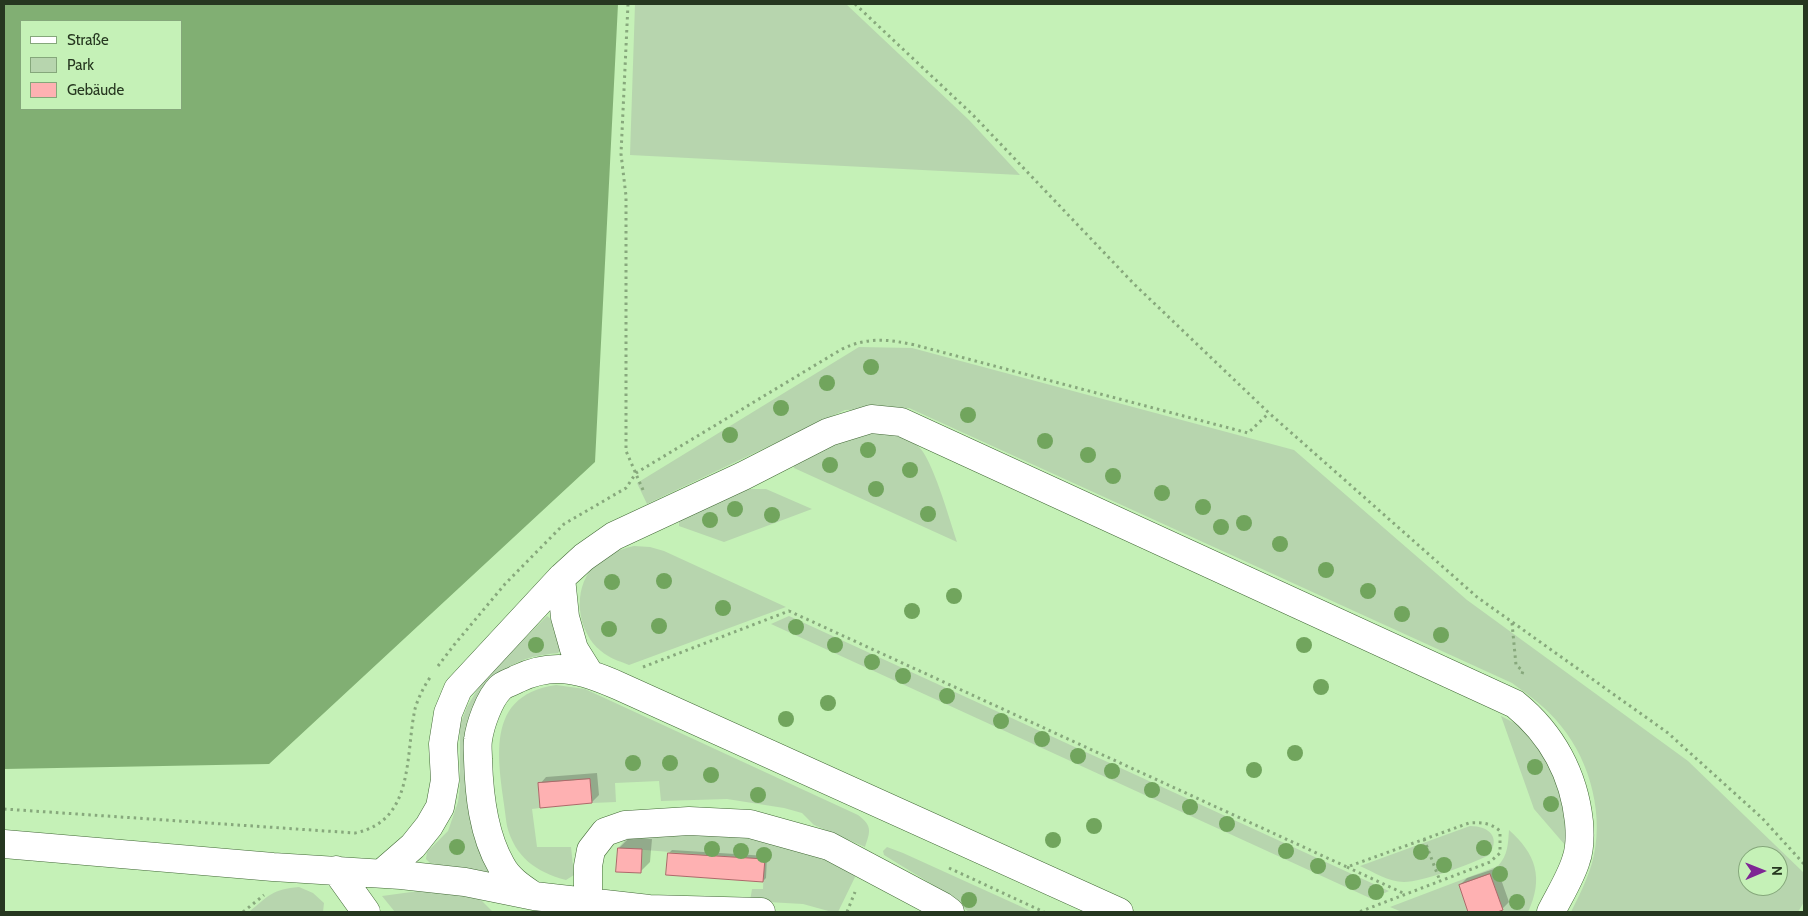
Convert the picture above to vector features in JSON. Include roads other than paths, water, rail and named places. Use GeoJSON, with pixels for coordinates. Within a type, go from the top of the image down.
{"type":"FeatureCollection","features":[{"type":"Feature","properties":{"kind":"lane"},"geometry":{"type":"LineString","coordinates":[[382,873],[413,846],[429,826],[440,807],[445,780],[443,744],[448,713],[458,689],[561,578],[584,557],[614,536],[743,476],[829,432],[871,418],[901,422],[1515,704],[1532,717],[1547,735],[1561,758],[1571,784],[1577,808],[1580,833],[1576,860],[1551,912]]}},
{"type":"Feature","properties":{"kind":"lane"},"geometry":{"type":"LineString","coordinates":[[561,578],[565,617],[574,649],[589,673]]}},
{"type":"Feature","properties":{"kind":"lane"},"geometry":{"type":"LineString","coordinates":[[534,896],[515,883],[502,867],[493,850],[483,813],[478,740],[487,709],[501,687],[533,672],[560,669],[589,673],[619,686],[1119,912]]}},
{"type":"Feature","properties":{"kind":"lane"},"geometry":{"type":"LineString","coordinates":[[588,902],[588,866],[591,850],[605,832],[626,825],[698,822],[750,824],[829,846],[950,912]]}},
{"type":"Feature","properties":{"kind":"lane"},"geometry":{"type":"LineString","coordinates":[[4,844],[432,878],[500,900],[534,896],[650,911],[761,912]]}},
{"type":"Feature","properties":{"kind":"lane"},"geometry":{"type":"LineString","coordinates":[[336,870],[366,912]]}}]}
